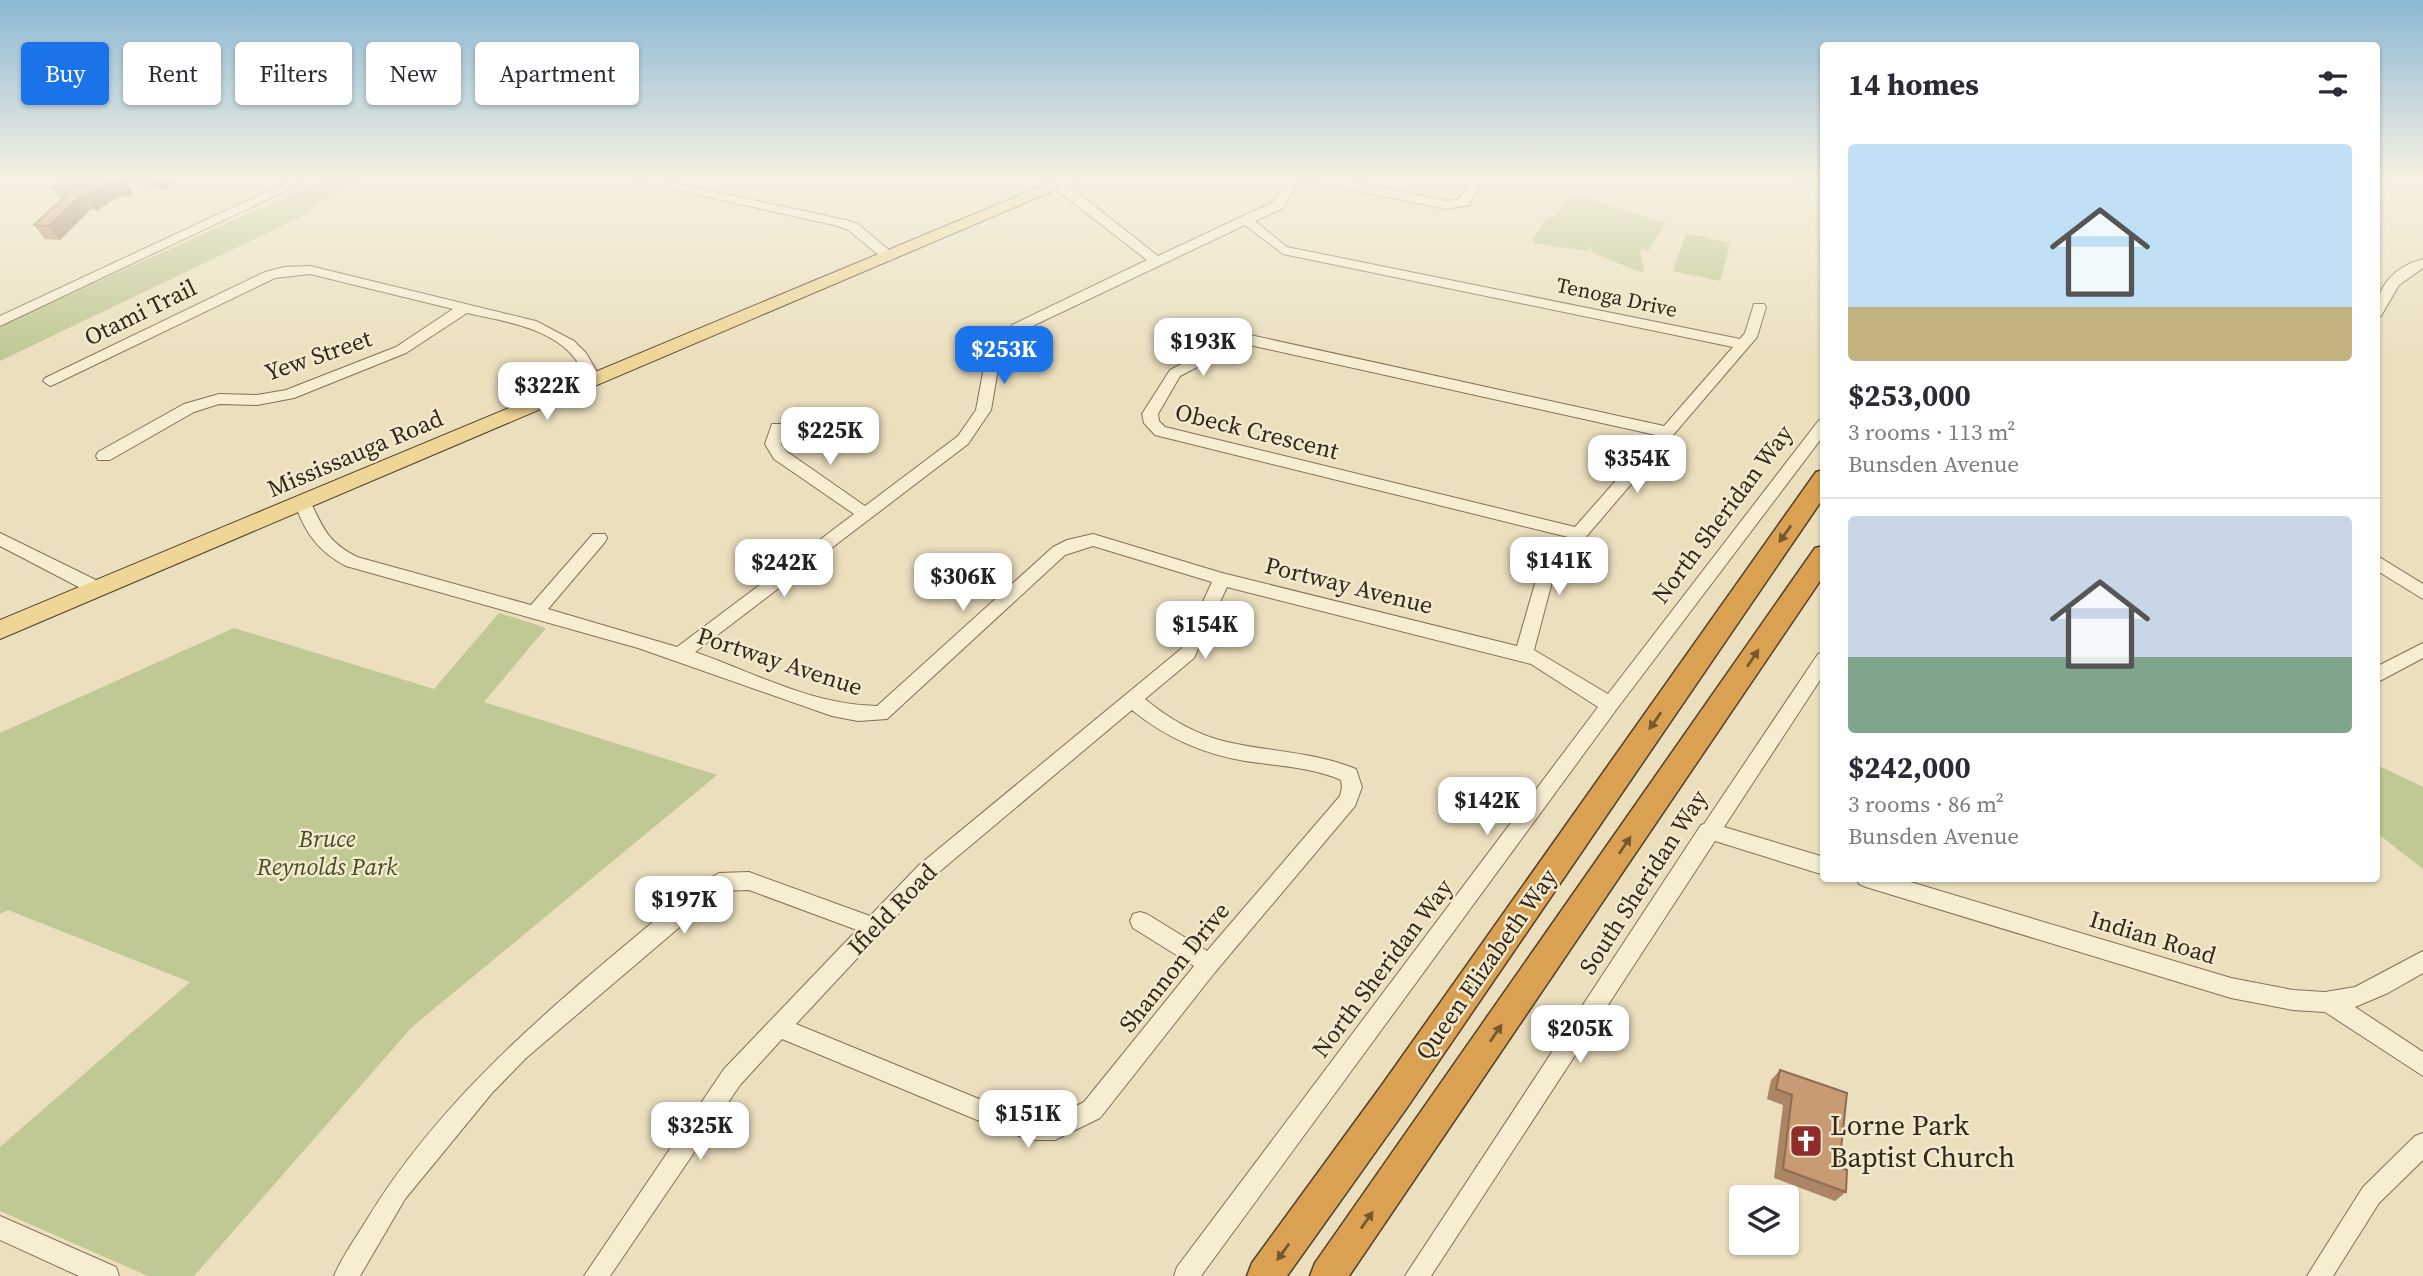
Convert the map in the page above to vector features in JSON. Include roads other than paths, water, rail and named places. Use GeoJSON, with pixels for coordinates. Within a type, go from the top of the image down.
{"type":"FeatureCollection","features":[{"type":"Feature","properties":{"kind":"highway","name":"Queen Elizabeth Way"},"geometry":{"type":"LineString","coordinates":[[1265,1276],[1394,1097],[1820,484]]}},
{"type":"Feature","properties":{"kind":"highway","name":"Queen Elizabeth Way"},"geometry":{"type":"LineString","coordinates":[[1328,1276],[1820,561]]}},
{"type":"Feature","properties":{"kind":"main road","name":"Mississauga Road"},"geometry":{"type":"LineString","coordinates":[[0,630],[938,237]]}},
{"type":"Feature","properties":{"kind":"street"},"geometry":{"type":"LineString","coordinates":[[0,321],[181,237]]}},
{"type":"Feature","properties":{"kind":"street"},"geometry":{"type":"LineString","coordinates":[[864,237],[890,257]]}},
{"type":"Feature","properties":{"kind":"street"},"geometry":{"type":"LineString","coordinates":[[1125,237],[1156,261]]}},
{"type":"Feature","properties":{"kind":"street"},"geometry":{"type":"LineString","coordinates":[[680,654],[963,439],[983,410],[992,362],[1017,328],[1210,237]]}},
{"type":"Feature","properties":{"kind":"street","name":"Tenoga Drive"},"geometry":{"type":"LineString","coordinates":[[1266,237],[1283,250],[1742,344]]}},
{"type":"Feature","properties":{"kind":"street"},"geometry":{"type":"LineString","coordinates":[[2380,305],[2393,281],[2407,269],[2423,263]]}},
{"type":"Feature","properties":{"kind":"street","name":"Otami Trail"},"geometry":{"type":"LineString","coordinates":[[50,381],[284,271],[310,270],[531,324],[569,344],[581,356],[595,380]]}},
{"type":"Feature","properties":{"kind":"street"},"geometry":{"type":"LineString","coordinates":[[1524,654],[1544,580],[1579,534],[1755,328],[1759,307]]}},
{"type":"Feature","properties":{"kind":"street","name":"Yew Street"},"geometry":{"type":"LineString","coordinates":[[104,456],[189,408],[219,399],[257,400],[289,394],[401,349],[418,341],[463,309]]}},
{"type":"Feature","properties":{"kind":"street","name":"Obeck Crescent"},"geometry":{"type":"LineString","coordinates":[[1579,534],[1160,431],[1152,423],[1150,414],[1174,373],[1230,344],[1250,340],[1668,432]]}},
{"type":"Feature","properties":{"kind":"street"},"geometry":{"type":"LineString","coordinates":[[776,428],[773,444],[780,455],[864,513]]}},
{"type":"Feature","properties":{"kind":"street","name":"North Sheridan Way"},"geometry":{"type":"LineString","coordinates":[[1186,1276],[1610,705],[1820,429]]}},
{"type":"Feature","properties":{"kind":"street","name":"Portway Avenue"},"geometry":{"type":"LineString","coordinates":[[303,503],[307,518],[332,553],[352,562],[680,654],[829,709],[859,716],[881,714],[1059,551],[1073,544],[1093,540],[1222,579],[1524,654],[1536,658],[1610,705]]}},
{"type":"Feature","properties":{"kind":"street"},"geometry":{"type":"LineString","coordinates":[[534,613],[599,538]]}},
{"type":"Feature","properties":{"kind":"street"},"geometry":{"type":"LineString","coordinates":[[0,539],[98,589]]}},
{"type":"Feature","properties":{"kind":"street"},"geometry":{"type":"LineString","coordinates":[[2380,564],[2423,593]]}},
{"type":"Feature","properties":{"kind":"street","name":"Ifield Road"},"geometry":{"type":"LineString","coordinates":[[596,1276],[732,1077],[926,871],[1188,653],[1222,579]]}},
{"type":"Feature","properties":{"kind":"street"},"geometry":{"type":"LineString","coordinates":[[2380,674],[2423,650]]}},
{"type":"Feature","properties":{"kind":"street","name":"South Sheridan Way"},"geometry":{"type":"LineString","coordinates":[[1417,1276],[1708,831],[1820,672]]}},
{"type":"Feature","properties":{"kind":"street","name":"Shannon Drive"},"geometry":{"type":"LineString","coordinates":[[780,1028],[1006,1121],[1033,1129],[1055,1129],[1092,1110],[1209,964],[1348,800],[1352,787],[1349,775],[1311,762],[1209,745],[1161,723],[1132,699]]}},
{"type":"Feature","properties":{"kind":"street"},"geometry":{"type":"LineString","coordinates":[[1708,831],[1820,865]]}},
{"type":"Feature","properties":{"kind":"street"},"geometry":{"type":"LineString","coordinates":[[346,1276],[397,1191],[484,1085],[518,1051],[703,892],[719,882],[749,881],[873,927]]}},
{"type":"Feature","properties":{"kind":"street","name":"Indian Road"},"geometry":{"type":"LineString","coordinates":[[1879,882],[2271,998],[2327,1001],[2356,997],[2423,961]]}},
{"type":"Feature","properties":{"kind":"street"},"geometry":{"type":"LineString","coordinates":[[1140,921],[1209,964]]}},
{"type":"Feature","properties":{"kind":"street"},"geometry":{"type":"LineString","coordinates":[[2327,1001],[2423,1065]]}},
{"type":"Feature","properties":{"kind":"street"},"geometry":{"type":"LineString","coordinates":[[2319,1276],[2371,1195],[2423,1144]]}},
{"type":"Feature","properties":{"kind":"street"},"geometry":{"type":"LineString","coordinates":[[0,1227],[107,1276]]}},
{"type":"Feature","properties":{"kind":"place","name":"Lorne Park Baptist Church"},"geometry":{"type":"Point","coordinates":[1806,1141]}},
{"type":"Feature","properties":{"kind":"park label","name":"Bruce Reynolds Park"},"geometry":{"type":"Point","coordinates":[327,852]}}]}
